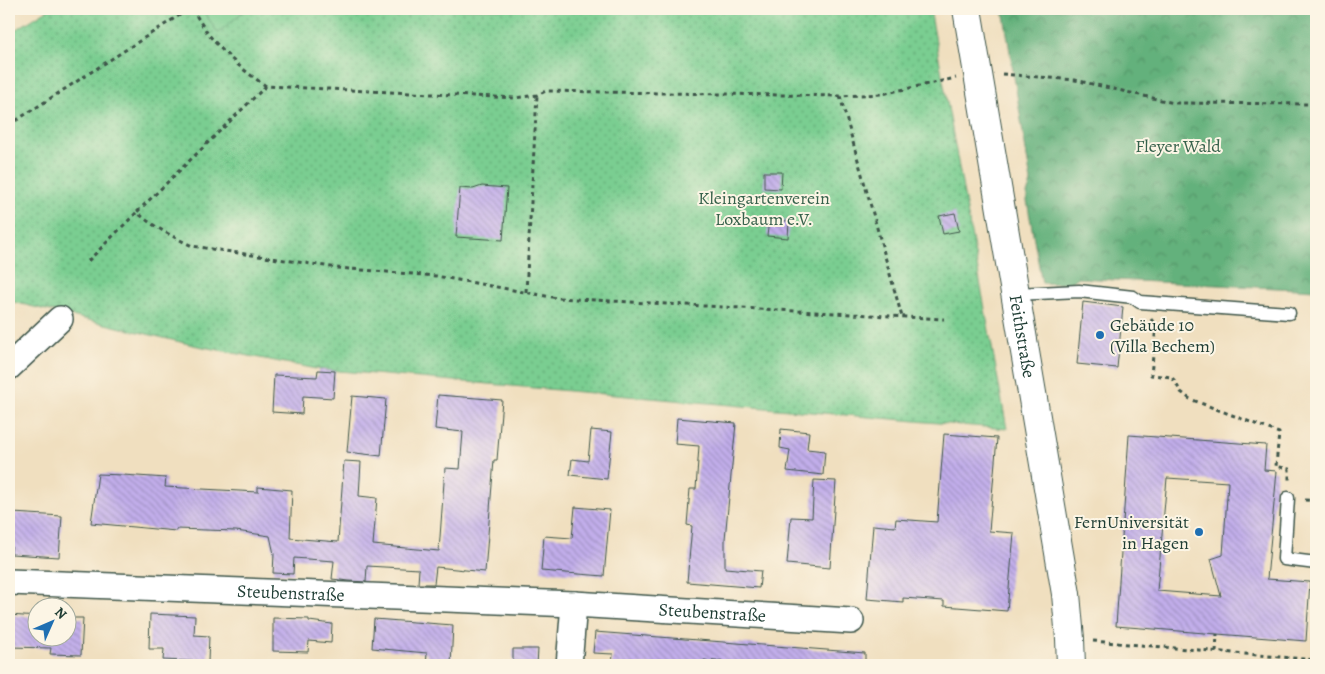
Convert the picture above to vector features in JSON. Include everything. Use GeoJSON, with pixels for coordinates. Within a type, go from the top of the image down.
{"type":"FeatureCollection","features":[{"type":"Feature","properties":{"kind":"main road","name":"Feithstraße"},"geometry":{"type":"LineString","coordinates":[[967,9],[1066,594],[1071,652]]}},
{"type":"Feature","properties":{"kind":"street"},"geometry":{"type":"LineString","coordinates":[[9,367],[60,319]]}},
{"type":"Feature","properties":{"kind":"street","name":"Steubenstraße"},"geometry":{"type":"LineString","coordinates":[[9,582],[574,604],[851,621]]}},
{"type":"Feature","properties":{"kind":"street"},"geometry":{"type":"LineString","coordinates":[[569,665],[574,604]]}},
{"type":"Feature","properties":{"kind":"lane"},"geometry":{"type":"LineString","coordinates":[[1016,294],[1079,291],[1133,297],[1140,302],[1289,314]]}},
{"type":"Feature","properties":{"kind":"lane"},"geometry":{"type":"LineString","coordinates":[[1288,498],[1284,559],[1316,563]]}},
{"type":"Feature","properties":{"kind":"path"},"geometry":{"type":"LineString","coordinates":[[9,125],[191,9],[209,35],[248,73],[266,86],[515,98],[537,95],[546,91],[840,96],[882,94],[978,74],[1010,74],[1075,80],[1174,103],[1316,104]]}},
{"type":"Feature","properties":{"kind":"path"},"geometry":{"type":"LineString","coordinates":[[88,261],[266,86]]}},
{"type":"Feature","properties":{"kind":"path"},"geometry":{"type":"LineString","coordinates":[[526,292],[537,95]]}},
{"type":"Feature","properties":{"kind":"path"},"geometry":{"type":"LineString","coordinates":[[840,96],[902,317]]}},
{"type":"Feature","properties":{"kind":"path"},"geometry":{"type":"LineString","coordinates":[[137,212],[147,222],[170,236],[192,246],[338,268],[436,276],[557,298],[944,319]]}},
{"type":"Feature","properties":{"kind":"path"},"geometry":{"type":"LineString","coordinates":[[1140,302],[1156,326],[1151,375],[1172,377],[1181,392],[1190,399],[1279,433],[1276,466],[1289,469],[1288,498]]}},
{"type":"Feature","properties":{"kind":"path"},"geometry":{"type":"LineString","coordinates":[[1216,652],[1217,634]]}},
{"type":"Feature","properties":{"kind":"path"},"geometry":{"type":"LineString","coordinates":[[1071,652],[1216,652],[1316,660]]}},
{"type":"Feature","properties":{"kind":"green space","name":"Kleingartenverein Loxbaum e.V."},"geometry":{"type":"Polygon","coordinates":[[[49,9],[202,9],[218,33],[246,9],[930,9],[1007,429],[316,369],[193,345],[9,301],[9,34],[49,9]]]}},
{"type":"Feature","properties":{"kind":"green space"},"geometry":{"type":"Polygon","coordinates":[[[202,9],[246,9],[218,34],[202,9]]]}},
{"type":"Feature","properties":{"kind":"green space","name":"Fleyer Wald"},"geometry":{"type":"Polygon","coordinates":[[[1003,9],[1316,9],[1316,290],[1077,278],[1070,284],[1042,283],[1027,201],[1031,182],[1003,9]]]}},
{"type":"Feature","properties":{"kind":"building"},"geometry":{"type":"Polygon","coordinates":[[[764,172],[782,172],[781,189],[764,188],[764,172]]]}},
{"type":"Feature","properties":{"kind":"building"},"geometry":{"type":"Polygon","coordinates":[[[482,186],[507,188],[503,240],[456,237],[460,188],[473,189],[482,186]]]}},
{"type":"Feature","properties":{"kind":"building"},"geometry":{"type":"Polygon","coordinates":[[[955,213],[959,231],[943,234],[939,216],[955,213]]]}},
{"type":"Feature","properties":{"kind":"building"},"geometry":{"type":"Polygon","coordinates":[[[769,220],[789,221],[788,238],[767,236],[769,220]]]}},
{"type":"Feature","properties":{"kind":"building","name":"Gebäude 10 (Villa Bechem)"},"geometry":{"type":"Polygon","coordinates":[[[1083,302],[1123,307],[1117,368],[1077,364],[1083,302]]]}},
{"type":"Feature","properties":{"kind":"building"},"geometry":{"type":"Polygon","coordinates":[[[318,370],[335,371],[333,398],[303,396],[302,414],[272,412],[274,375],[317,377],[318,370]]]}},
{"type":"Feature","properties":{"kind":"building"},"geometry":{"type":"Polygon","coordinates":[[[438,395],[502,400],[497,460],[494,460],[485,572],[436,567],[434,584],[418,584],[419,569],[367,566],[366,582],[349,581],[332,579],[334,561],[294,558],[293,574],[273,573],[274,554],[270,536],[236,531],[176,529],[176,531],[91,523],[98,474],[166,478],[165,487],[258,492],[258,487],[292,490],[290,538],[338,542],[344,461],[361,462],[359,496],[377,498],[373,545],[439,551],[445,468],[460,469],[463,432],[435,429],[438,395]]]}},
{"type":"Feature","properties":{"kind":"building"},"geometry":{"type":"Polygon","coordinates":[[[352,396],[386,399],[381,456],[347,452],[352,396]]]}},
{"type":"Feature","properties":{"kind":"building"},"geometry":{"type":"Polygon","coordinates":[[[677,418],[736,423],[725,539],[725,568],[761,571],[759,588],[687,582],[692,526],[687,525],[690,489],[696,489],[699,446],[675,444],[677,418]]]}},
{"type":"Feature","properties":{"kind":"building"},"geometry":{"type":"Polygon","coordinates":[[[781,429],[809,432],[807,449],[825,451],[823,475],[787,471],[790,450],[780,448],[781,429]]]}},
{"type":"Feature","properties":{"kind":"building"},"geometry":{"type":"Polygon","coordinates":[[[591,430],[612,432],[607,479],[570,475],[572,459],[588,461],[591,430]]]}},
{"type":"Feature","properties":{"kind":"building"},"geometry":{"type":"Polygon","coordinates":[[[944,434],[997,438],[989,531],[1014,533],[1007,611],[944,606],[944,601],[903,598],[903,602],[867,599],[873,525],[895,527],[896,519],[937,522],[944,434]]]}},
{"type":"Feature","properties":{"kind":"building"},"geometry":{"type":"Polygon","coordinates":[[[1129,435],[1266,445],[1264,470],[1277,471],[1267,579],[1310,582],[1306,641],[1116,626],[1129,435]],[[1167,478],[1157,591],[1221,596],[1211,559],[1223,555],[1228,482],[1167,478]]]}},
{"type":"Feature","properties":{"kind":"building"},"geometry":{"type":"Polygon","coordinates":[[[814,480],[836,481],[830,568],[787,564],[791,517],[812,518],[814,480]]]}},
{"type":"Feature","properties":{"kind":"building"},"geometry":{"type":"Polygon","coordinates":[[[575,507],[610,510],[604,576],[541,571],[544,536],[572,538],[575,507]]]}},
{"type":"Feature","properties":{"kind":"building"},"geometry":{"type":"Polygon","coordinates":[[[13,513],[62,516],[59,557],[11,554],[13,513]]]}},
{"type":"Feature","properties":{"kind":"building"},"geometry":{"type":"Polygon","coordinates":[[[150,614],[195,616],[194,635],[209,636],[208,662],[163,660],[164,649],[149,649],[150,614]]]}},
{"type":"Feature","properties":{"kind":"building"},"geometry":{"type":"Polygon","coordinates":[[[9,615],[28,616],[28,646],[78,646],[78,618],[83,618],[81,655],[50,654],[51,648],[9,647],[9,615]]]}},
{"type":"Feature","properties":{"kind":"building"},"geometry":{"type":"Polygon","coordinates":[[[273,618],[309,619],[309,621],[332,624],[331,643],[309,641],[308,652],[273,651],[273,618]]]}},
{"type":"Feature","properties":{"kind":"building"},"geometry":{"type":"Polygon","coordinates":[[[374,619],[453,625],[451,665],[426,665],[427,653],[372,648],[374,619]]]}},
{"type":"Feature","properties":{"kind":"building"},"geometry":{"type":"Polygon","coordinates":[[[595,632],[865,653],[865,665],[738,665],[738,663],[704,660],[704,665],[612,665],[613,654],[593,653],[595,632]]]}},
{"type":"Feature","properties":{"kind":"building"},"geometry":{"type":"Polygon","coordinates":[[[513,649],[538,649],[537,665],[513,665],[513,649]]]}},
{"type":"Feature","properties":{"kind":"place","name":"Gebäude 10 (Villa Bechem)"},"geometry":{"type":"Point","coordinates":[1100,335]}},
{"type":"Feature","properties":{"kind":"place","name":"FernUniversität in Hagen"},"geometry":{"type":"Point","coordinates":[1199,532]}}]}
